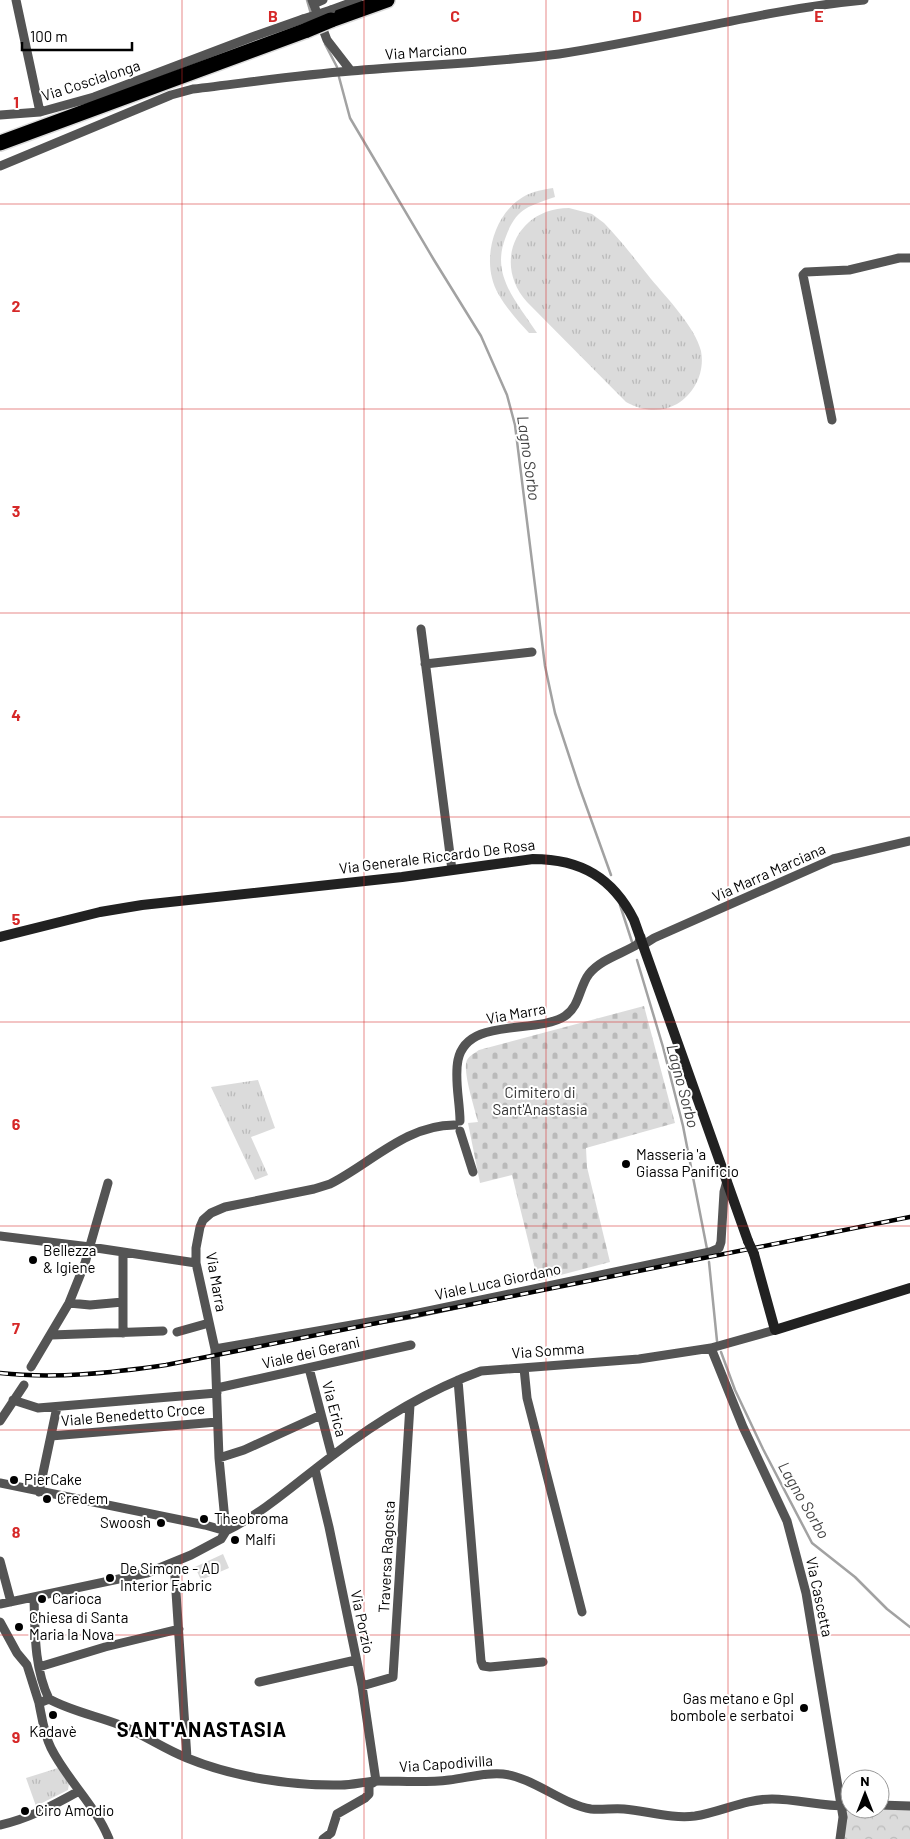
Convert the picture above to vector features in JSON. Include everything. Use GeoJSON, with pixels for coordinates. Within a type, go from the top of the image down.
{"type":"FeatureCollection","features":[{"type":"Feature","properties":{"kind":"highway"},"geometry":{"type":"LineString","coordinates":[[0,142],[305,24],[387,0]]}},
{"type":"Feature","properties":{"kind":"main road","name":"Via Generale Riccardo De Rosa"},"geometry":{"type":"LineString","coordinates":[[0,937],[115,908],[534,859],[574,864],[594,873],[611,886],[629,910],[642,941],[748,1242],[754,1254],[774,1330]]}},
{"type":"Feature","properties":{"kind":"main road","name":"Via Somma"},"geometry":{"type":"LineString","coordinates":[[774,1330],[910,1288]]}},
{"type":"Feature","properties":{"kind":"street"},"geometry":{"type":"LineString","coordinates":[[16,0],[40,112]]}},
{"type":"Feature","properties":{"kind":"street"},"geometry":{"type":"LineString","coordinates":[[323,0],[313,2],[327,40],[351,71]]}},
{"type":"Feature","properties":{"kind":"street"},"geometry":{"type":"LineString","coordinates":[[331,15],[343,3],[358,0]]}},
{"type":"Feature","properties":{"kind":"street","name":"Via Marciano"},"geometry":{"type":"LineString","coordinates":[[0,166],[171,95],[193,89],[351,71],[557,54],[649,39],[805,7],[864,0]]}},
{"type":"Feature","properties":{"kind":"street","name":"Via Coscialonga"},"geometry":{"type":"LineString","coordinates":[[0,115],[40,112],[94,97],[252,37],[305,24]]}},
{"type":"Feature","properties":{"kind":"street"},"geometry":{"type":"LineString","coordinates":[[832,420],[803,274],[806,272],[849,270],[899,258],[910,258]]}},
{"type":"Feature","properties":{"kind":"street"},"geometry":{"type":"LineString","coordinates":[[421,630],[452,870]]}},
{"type":"Feature","properties":{"kind":"street"},"geometry":{"type":"LineString","coordinates":[[425,664],[532,652]]}},
{"type":"Feature","properties":{"kind":"street","name":"Via Marra Marciana"},"geometry":{"type":"LineString","coordinates":[[642,941],[654,938],[833,859],[910,840]]}},
{"type":"Feature","properties":{"kind":"street","name":"Via Marra"},"geometry":{"type":"LineString","coordinates":[[226,1532],[219,1458],[216,1349],[196,1263],[196,1248],[203,1220],[210,1214],[233,1205],[314,1190],[330,1184],[414,1134],[440,1126],[458,1126],[458,1060],[462,1049],[470,1040],[485,1032],[555,1021],[565,1016],[575,1005],[588,975],[603,962],[642,941]]}},
{"type":"Feature","properties":{"kind":"street","name":"Via Marra"},"geometry":{"type":"LineString","coordinates":[[621,954],[627,955],[639,952],[647,956]]}},
{"type":"Feature","properties":{"kind":"street"},"geometry":{"type":"LineString","coordinates":[[458,1126],[473,1172]]}},
{"type":"Feature","properties":{"kind":"street","name":"Viale Luca Giordano"},"geometry":{"type":"LineString","coordinates":[[216,1349],[409,1315],[710,1252],[719,1248],[721,1242],[724,1192],[727,1181]]}},
{"type":"Feature","properties":{"kind":"street"},"geometry":{"type":"LineString","coordinates":[[31,1367],[69,1303],[90,1247],[108,1184]]}},
{"type":"Feature","properties":{"kind":"street"},"geometry":{"type":"LineString","coordinates":[[0,1236],[196,1263]]}},
{"type":"Feature","properties":{"kind":"street"},"geometry":{"type":"LineString","coordinates":[[123,1252],[123,1332]]}},
{"type":"Feature","properties":{"kind":"street"},"geometry":{"type":"LineString","coordinates":[[69,1303],[90,1305],[122,1302]]}},
{"type":"Feature","properties":{"kind":"street"},"geometry":{"type":"LineString","coordinates":[[177,1332],[210,1323]]}},
{"type":"Feature","properties":{"kind":"street","name":"Via Somma"},"geometry":{"type":"LineString","coordinates":[[0,1604],[147,1573],[174,1562],[221,1539],[226,1532],[248,1520],[376,1425],[458,1380],[481,1371],[639,1360],[711,1348],[774,1330]]}},
{"type":"Feature","properties":{"kind":"street"},"geometry":{"type":"LineString","coordinates":[[51,1336],[163,1331]]}},
{"type":"Feature","properties":{"kind":"street","name":"Viale dei Gerani"},"geometry":{"type":"LineString","coordinates":[[13,1400],[38,1408],[217,1390],[410,1345]]}},
{"type":"Feature","properties":{"kind":"street","name":"Via Cascetta"},"geometry":{"type":"LineString","coordinates":[[711,1348],[742,1427],[787,1521],[806,1593],[840,1774]]}},
{"type":"Feature","properties":{"kind":"street","name":"Via Erica"},"geometry":{"type":"LineString","coordinates":[[309,1368],[332,1456]]}},
{"type":"Feature","properties":{"kind":"street"},"geometry":{"type":"LineString","coordinates":[[524,1368],[527,1398],[582,1612]]}},
{"type":"Feature","properties":{"kind":"street"},"geometry":{"type":"LineString","coordinates":[[458,1380],[481,1660],[484,1666],[490,1667],[542,1662]]}},
{"type":"Feature","properties":{"kind":"street"},"geometry":{"type":"LineString","coordinates":[[0,1421],[24,1384]]}},
{"type":"Feature","properties":{"kind":"street","name":"Traversa Ragosta"},"geometry":{"type":"LineString","coordinates":[[362,1686],[393,1677],[410,1405]]}},
{"type":"Feature","properties":{"kind":"street"},"geometry":{"type":"LineString","coordinates":[[40,1492],[57,1407]]}},
{"type":"Feature","properties":{"kind":"street"},"geometry":{"type":"LineString","coordinates":[[219,1458],[244,1450],[322,1415]]}},
{"type":"Feature","properties":{"kind":"street","name":"Viale Benedetto Croce"},"geometry":{"type":"LineString","coordinates":[[51,1436],[218,1422]]}},
{"type":"Feature","properties":{"kind":"street","name":"Via Porzio"},"geometry":{"type":"LineString","coordinates":[[315,1469],[329,1526],[362,1686],[376,1781]]}},
{"type":"Feature","properties":{"kind":"street"},"geometry":{"type":"LineString","coordinates":[[0,1483],[205,1525],[226,1532]]}},
{"type":"Feature","properties":{"kind":"street"},"geometry":{"type":"LineString","coordinates":[[0,1561],[11,1602]]}},
{"type":"Feature","properties":{"kind":"street"},"geometry":{"type":"LineString","coordinates":[[174,1562],[180,1629],[187,1758]]}},
{"type":"Feature","properties":{"kind":"street"},"geometry":{"type":"LineString","coordinates":[[34,1597],[38,1666],[43,1686],[49,1699],[39,1703]]}},
{"type":"Feature","properties":{"kind":"street"},"geometry":{"type":"LineString","coordinates":[[0,1622],[4,1637],[26,1665],[39,1703],[47,1740],[63,1768],[103,1825],[109,1839]]}},
{"type":"Feature","properties":{"kind":"street"},"geometry":{"type":"LineString","coordinates":[[38,1666],[105,1646],[180,1629]]}},
{"type":"Feature","properties":{"kind":"street"},"geometry":{"type":"LineString","coordinates":[[259,1682],[356,1660]]}},
{"type":"Feature","properties":{"kind":"street","name":"Via Capodivilla"},"geometry":{"type":"LineString","coordinates":[[49,1699],[120,1725],[187,1758],[258,1778],[284,1782],[350,1785],[376,1781],[448,1780],[506,1774],[538,1786],[582,1807],[677,1816],[694,1816],[750,1802],[771,1799],[802,1800],[840,1805]]}},
{"type":"Feature","properties":{"kind":"street"},"geometry":{"type":"LineString","coordinates":[[323,1839],[331,1833],[337,1814],[366,1798],[369,1794],[369,1784],[376,1781]]}},
{"type":"Feature","properties":{"kind":"street"},"geometry":{"type":"LineString","coordinates":[[0,1825],[34,1814],[79,1791]]}},
{"type":"Feature","properties":{"kind":"street"},"geometry":{"type":"LineString","coordinates":[[890,1806],[910,1806]]}},
{"type":"Feature","properties":{"kind":"street","name":"Via Cascetta"},"geometry":{"type":"LineString","coordinates":[[840,1839],[843,1819]]}},
{"type":"Feature","properties":{"kind":"green space"},"geometry":{"type":"Polygon","coordinates":[[[553,188],[555,197],[530,207],[518,215],[509,229],[502,252],[501,265],[508,288],[537,333],[529,333],[507,307],[494,285],[490,266],[490,253],[497,227],[512,206],[534,192],[553,188]]]}},
{"type":"Feature","properties":{"kind":"green space"},"geometry":{"type":"Polygon","coordinates":[[[569,208],[592,214],[604,223],[693,332],[701,351],[700,374],[694,388],[677,404],[665,409],[652,410],[626,402],[527,302],[517,287],[511,271],[511,255],[515,240],[524,227],[536,217],[551,210],[569,208]]]}},
{"type":"Feature","properties":{"kind":"green space","name":"Cimitero di Sant'Anastasia"},"geometry":{"type":"Polygon","coordinates":[[[644,1006],[675,1123],[586,1148],[587,1167],[610,1262],[538,1281],[512,1175],[480,1183],[468,1123],[478,1122],[467,1081],[467,1060],[479,1050],[644,1006]]]}},
{"type":"Feature","properties":{"kind":"green space"},"geometry":{"type":"Polygon","coordinates":[[[258,1080],[275,1128],[251,1137],[268,1175],[255,1180],[211,1087],[258,1080]]]}},
{"type":"Feature","properties":{"kind":"green space"},"geometry":{"type":"Polygon","coordinates":[[[223,1554],[229,1568],[201,1580],[195,1567],[223,1554]]]}},
{"type":"Feature","properties":{"kind":"green space"},"geometry":{"type":"Polygon","coordinates":[[[58,1768],[69,1784],[68,1790],[36,1806],[26,1778],[58,1768]]]}},
{"type":"Feature","properties":{"kind":"green space"},"geometry":{"type":"Polygon","coordinates":[[[910,1804],[910,1839],[836,1839],[841,1819],[890,1819],[890,1807],[910,1804]]]}},
{"type":"Feature","properties":{"kind":"waterway","name":"Lagno Sorbo"},"geometry":{"type":"LineString","coordinates":[[307,0],[311,14]]}},
{"type":"Feature","properties":{"kind":"waterway","name":"Lagno Sorbo"},"geometry":{"type":"LineString","coordinates":[[325,44],[337,67]]}},
{"type":"Feature","properties":{"kind":"waterway","name":"Lagno Sorbo"},"geometry":{"type":"LineString","coordinates":[[339,77],[350,118],[481,336],[507,395],[515,425],[545,666],[555,713],[611,875]]}},
{"type":"Feature","properties":{"kind":"waterway","name":"Lagno Sorbo"},"geometry":{"type":"LineString","coordinates":[[620,905],[632,942]]}},
{"type":"Feature","properties":{"kind":"waterway","name":"Lagno Sorbo"},"geometry":{"type":"LineString","coordinates":[[637,960],[663,1047],[683,1126],[707,1249]]}},
{"type":"Feature","properties":{"kind":"waterway","name":"Lagno Sorbo"},"geometry":{"type":"LineString","coordinates":[[709,1262],[717,1341]]}},
{"type":"Feature","properties":{"kind":"waterway","name":"Lagno Sorbo"},"geometry":{"type":"LineString","coordinates":[[721,1352],[735,1390],[763,1449],[812,1543],[855,1577],[887,1609],[910,1627]]}},
{"type":"Feature","properties":{"kind":"railway"},"geometry":{"type":"LineString","coordinates":[[0,1373],[21,1375],[83,1374],[166,1365],[910,1217]]}},
{"type":"Feature","properties":{"kind":"place","name":"Masseria 'a Giassa Panificio"},"geometry":{"type":"Point","coordinates":[626,1164]}},
{"type":"Feature","properties":{"kind":"place","name":"Bellezza & Igiene"},"geometry":{"type":"Point","coordinates":[33,1260]}},
{"type":"Feature","properties":{"kind":"place","name":"PierCake"},"geometry":{"type":"Point","coordinates":[14,1480]}},
{"type":"Feature","properties":{"kind":"place","name":"Credem"},"geometry":{"type":"Point","coordinates":[47,1499]}},
{"type":"Feature","properties":{"kind":"place","name":"Theobroma"},"geometry":{"type":"Point","coordinates":[204,1519]}},
{"type":"Feature","properties":{"kind":"place","name":"Swoosh"},"geometry":{"type":"Point","coordinates":[161,1523]}},
{"type":"Feature","properties":{"kind":"place","name":"Malfi"},"geometry":{"type":"Point","coordinates":[235,1540]}},
{"type":"Feature","properties":{"kind":"place","name":"De Simone - AD Interior Fabric"},"geometry":{"type":"Point","coordinates":[110,1578]}},
{"type":"Feature","properties":{"kind":"place","name":"Carioca"},"geometry":{"type":"Point","coordinates":[42,1599]}},
{"type":"Feature","properties":{"kind":"place","name":"Chiesa di Santa Maria la Nova"},"geometry":{"type":"Point","coordinates":[19,1627]}},
{"type":"Feature","properties":{"kind":"place","name":"Gas metano e Gpl bombole e serbatoi"},"geometry":{"type":"Point","coordinates":[804,1708]}},
{"type":"Feature","properties":{"kind":"place","name":"Kadavè"},"geometry":{"type":"Point","coordinates":[53,1715]}},
{"type":"Feature","properties":{"kind":"place","name":"Ciro Amodio"},"geometry":{"type":"Point","coordinates":[25,1811]}},
{"type":"Feature","properties":{"kind":"district","name":"SANT'ANASTASIA"},"geometry":{"type":"Point","coordinates":[202,1730]}}]}
